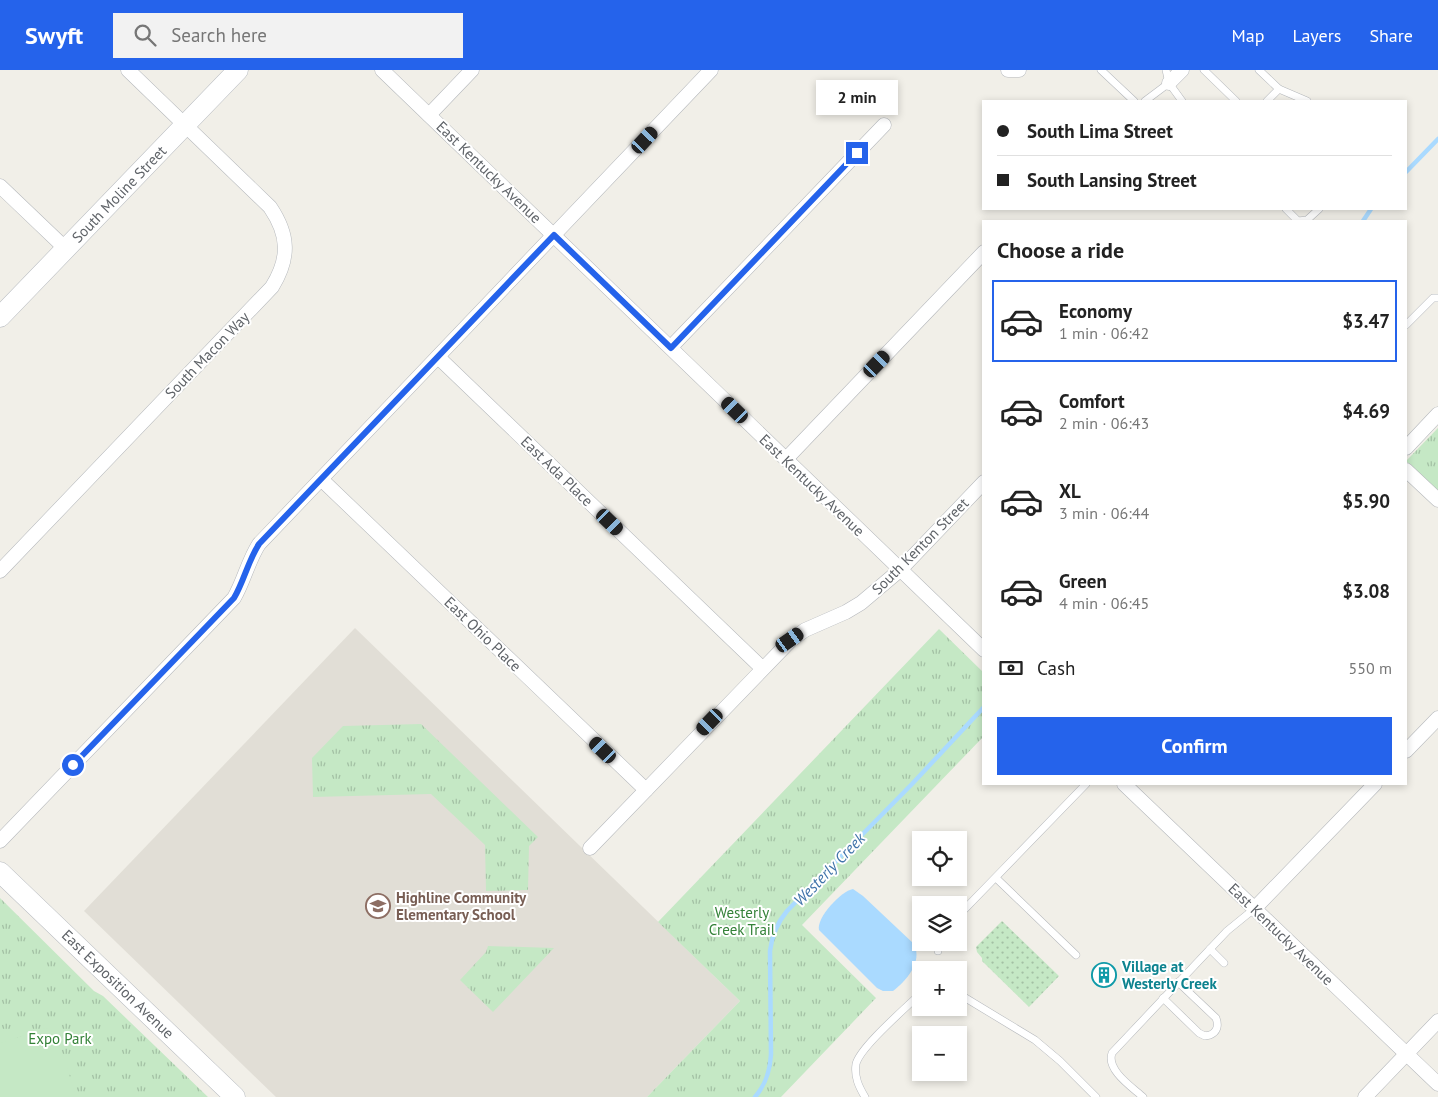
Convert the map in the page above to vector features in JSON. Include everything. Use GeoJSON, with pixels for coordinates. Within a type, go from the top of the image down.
{"type":"FeatureCollection","features":[{"type":"Feature","properties":{"kind":"street","name":"South Macon Way"},"geometry":{"type":"LineString","coordinates":[[0,572],[272,287],[279,276],[284,260],[285,243],[283,230],[278,218],[270,207],[128,70]]}},
{"type":"Feature","properties":{"kind":"street","name":"South Moline Street"},"geometry":{"type":"LineString","coordinates":[[0,317],[238,70]]}},
{"type":"Feature","properties":{"kind":"street","name":"East Kentucky Avenue"},"geometry":{"type":"LineString","coordinates":[[382,70],[982,648]]}},
{"type":"Feature","properties":{"kind":"street"},"geometry":{"type":"LineString","coordinates":[[429,115],[472,70]]}},
{"type":"Feature","properties":{"kind":"street"},"geometry":{"type":"LineString","coordinates":[[0,841],[234,598],[241,586],[250,558],[259,544],[711,70]]}},
{"type":"Feature","properties":{"kind":"street"},"geometry":{"type":"LineString","coordinates":[[1008,70],[1019,70]]}},
{"type":"Feature","properties":{"kind":"street"},"geometry":{"type":"LineString","coordinates":[[1168,76],[1182,70]]}},
{"type":"Feature","properties":{"kind":"street"},"geometry":{"type":"LineString","coordinates":[[671,348],[884,125]]}},
{"type":"Feature","properties":{"kind":"street"},"geometry":{"type":"LineString","coordinates":[[0,186],[66,249]]}},
{"type":"Feature","properties":{"kind":"street"},"geometry":{"type":"LineString","coordinates":[[786,459],[982,254]]}},
{"type":"Feature","properties":{"kind":"street","name":"East Ada Place"},"geometry":{"type":"LineString","coordinates":[[438,357],[762,668]]}},
{"type":"Feature","properties":{"kind":"street"},"geometry":{"type":"LineString","coordinates":[[1407,447],[1438,414]]}},
{"type":"Feature","properties":{"kind":"street"},"geometry":{"type":"LineString","coordinates":[[1407,471],[1438,500]]}},
{"type":"Feature","properties":{"kind":"street","name":"East Ohio Place"},"geometry":{"type":"LineString","coordinates":[[321,479],[646,790]]}},
{"type":"Feature","properties":{"kind":"street","name":"South Kenton Street"},"geometry":{"type":"LineString","coordinates":[[590,848],[762,668],[798,635],[861,603],[900,570],[982,484]]}},
{"type":"Feature","properties":{"kind":"street"},"geometry":{"type":"LineString","coordinates":[[1407,750],[1438,718]]}},
{"type":"Feature","properties":{"kind":"street","name":"East Kentucky Avenue"},"geometry":{"type":"LineString","coordinates":[[1125,785],[1438,1084]]}},
{"type":"Feature","properties":{"kind":"street"},"geometry":{"type":"LineString","coordinates":[[1254,909],[1374,785]]}},
{"type":"Feature","properties":{"kind":"street","name":"East Exposition Avenue"},"geometry":{"type":"LineString","coordinates":[[0,872],[235,1097]]}},
{"type":"Feature","properties":{"kind":"street"},"geometry":{"type":"LineString","coordinates":[[1365,1097],[1438,1021]]}},
{"type":"Feature","properties":{"kind":"lane"},"geometry":{"type":"LineString","coordinates":[[1102,70],[1133,100]]}},
{"type":"Feature","properties":{"kind":"lane"},"geometry":{"type":"LineString","coordinates":[[1204,70],[1235,100]]}},
{"type":"Feature","properties":{"kind":"lane"},"geometry":{"type":"LineString","coordinates":[[1258,70],[1279,89],[1305,100]]}},
{"type":"Feature","properties":{"kind":"lane"},"geometry":{"type":"LineString","coordinates":[[1146,100],[1168,76],[1181,100]]}},
{"type":"Feature","properties":{"kind":"lane"},"geometry":{"type":"LineString","coordinates":[[1268,100],[1279,89]]}},
{"type":"Feature","properties":{"kind":"lane"},"geometry":{"type":"LineString","coordinates":[[1287,210],[1297,220]]}},
{"type":"Feature","properties":{"kind":"lane"},"geometry":{"type":"LineString","coordinates":[[1307,220],[1318,210]]}},
{"type":"Feature","properties":{"kind":"lane"},"geometry":{"type":"LineString","coordinates":[[1407,324],[1433,298],[1438,298]]}},
{"type":"Feature","properties":{"kind":"lane"},"geometry":{"type":"LineString","coordinates":[[967,907],[1085,785]]}},
{"type":"Feature","properties":{"kind":"lane"},"geometry":{"type":"LineString","coordinates":[[996,878],[1076,955]]}},
{"type":"Feature","properties":{"kind":"lane"},"geometry":{"type":"LineString","coordinates":[[1143,1097],[1114,1069],[1110,1062],[1111,1057],[1116,1049],[1178,982],[1233,926],[1254,909]]}},
{"type":"Feature","properties":{"kind":"lane"},"geometry":{"type":"LineString","coordinates":[[1210,949],[1224,963]]}},
{"type":"Feature","properties":{"kind":"lane"},"geometry":{"type":"LineString","coordinates":[[1164,998],[1201,1034],[1210,1035],[1216,1031],[1216,1018],[1178,982]]}},
{"type":"Feature","properties":{"kind":"lane"},"geometry":{"type":"LineString","coordinates":[[967,999],[1034,1040],[1060,1061],[1096,1097]]}},
{"type":"Feature","properties":{"kind":"lane"},"geometry":{"type":"LineString","coordinates":[[865,1097],[857,1082],[856,1064],[872,1040],[912,1002]]}},
{"type":"Feature","properties":{"kind":"shaded area"},"geometry":{"type":"Polygon","coordinates":[[[355,628],[740,1001],[647,1097],[276,1097],[84,911],[355,628]]]}},
{"type":"Feature","properties":{"kind":"green space"},"geometry":{"type":"Polygon","coordinates":[[[1438,428],[1438,492],[1407,462],[1438,428]]]}},
{"type":"Feature","properties":{"kind":"green space","name":"Westerly Creek Trail"},"geometry":{"type":"Polygon","coordinates":[[[939,629],[982,671],[982,738],[802,925],[876,998],[781,1097],[647,1097],[740,1001],[658,922],[939,629]]]}},
{"type":"Feature","properties":{"kind":"green space"},"geometry":{"type":"Polygon","coordinates":[[[421,724],[538,837],[529,846],[528,890],[486,891],[485,845],[431,794],[313,797],[312,758],[343,726],[421,724]]]}},
{"type":"Feature","properties":{"kind":"green space","name":"Expo Park"},"geometry":{"type":"Polygon","coordinates":[[[0,898],[94,991],[103,996],[208,1097],[0,1097],[0,898]]]}},
{"type":"Feature","properties":{"kind":"green space"},"geometry":{"type":"Polygon","coordinates":[[[1002,921],[1059,976],[1029,1007],[982,961],[977,952],[976,947],[1002,921]]]}},
{"type":"Feature","properties":{"kind":"green space"},"geometry":{"type":"Polygon","coordinates":[[[488,946],[554,948],[493,1012],[460,980],[486,952],[488,946]]]}},
{"type":"Feature","properties":{"kind":"green space"},"geometry":{"type":"Polygon","coordinates":[[[46,1028],[55,1032],[63,1056],[59,1064],[67,1068],[75,1092],[73,1097],[0,1097],[0,1043],[46,1028]]]}},
{"type":"Feature","properties":{"kind":"water"},"geometry":{"type":"Polygon","coordinates":[[[853,889],[863,896],[912,942],[912,951],[916,951],[916,961],[912,961],[912,970],[893,991],[883,991],[877,988],[819,930],[821,919],[825,912],[848,891],[853,889]]]}},
{"type":"Feature","properties":{"kind":"waterway","name":"Westerly Creek"},"geometry":{"type":"LineString","coordinates":[[1407,171],[1438,139]]}},
{"type":"Feature","properties":{"kind":"waterway","name":"Westerly Creek"},"geometry":{"type":"LineString","coordinates":[[1364,220],[1370,210]]}},
{"type":"Feature","properties":{"kind":"waterway","name":"Westerly Creek"},"geometry":{"type":"LineString","coordinates":[[755,1097],[765,1082],[771,1054],[770,951],[780,920],[982,709]]}},
{"type":"Feature","properties":{"kind":"place","name":"Highline Community Elementary School"},"geometry":{"type":"Point","coordinates":[378,906]}},
{"type":"Feature","properties":{"kind":"place","name":"Village at Westerly Creek"},"geometry":{"type":"Point","coordinates":[1104,975]}},
{"type":"Feature","properties":{"kind":"route"},"geometry":{"type":"LineString","coordinates":[[73,765],[234,598],[241,586],[250,558],[259,544],[554,235],[671,348],[857,153]]}}]}
